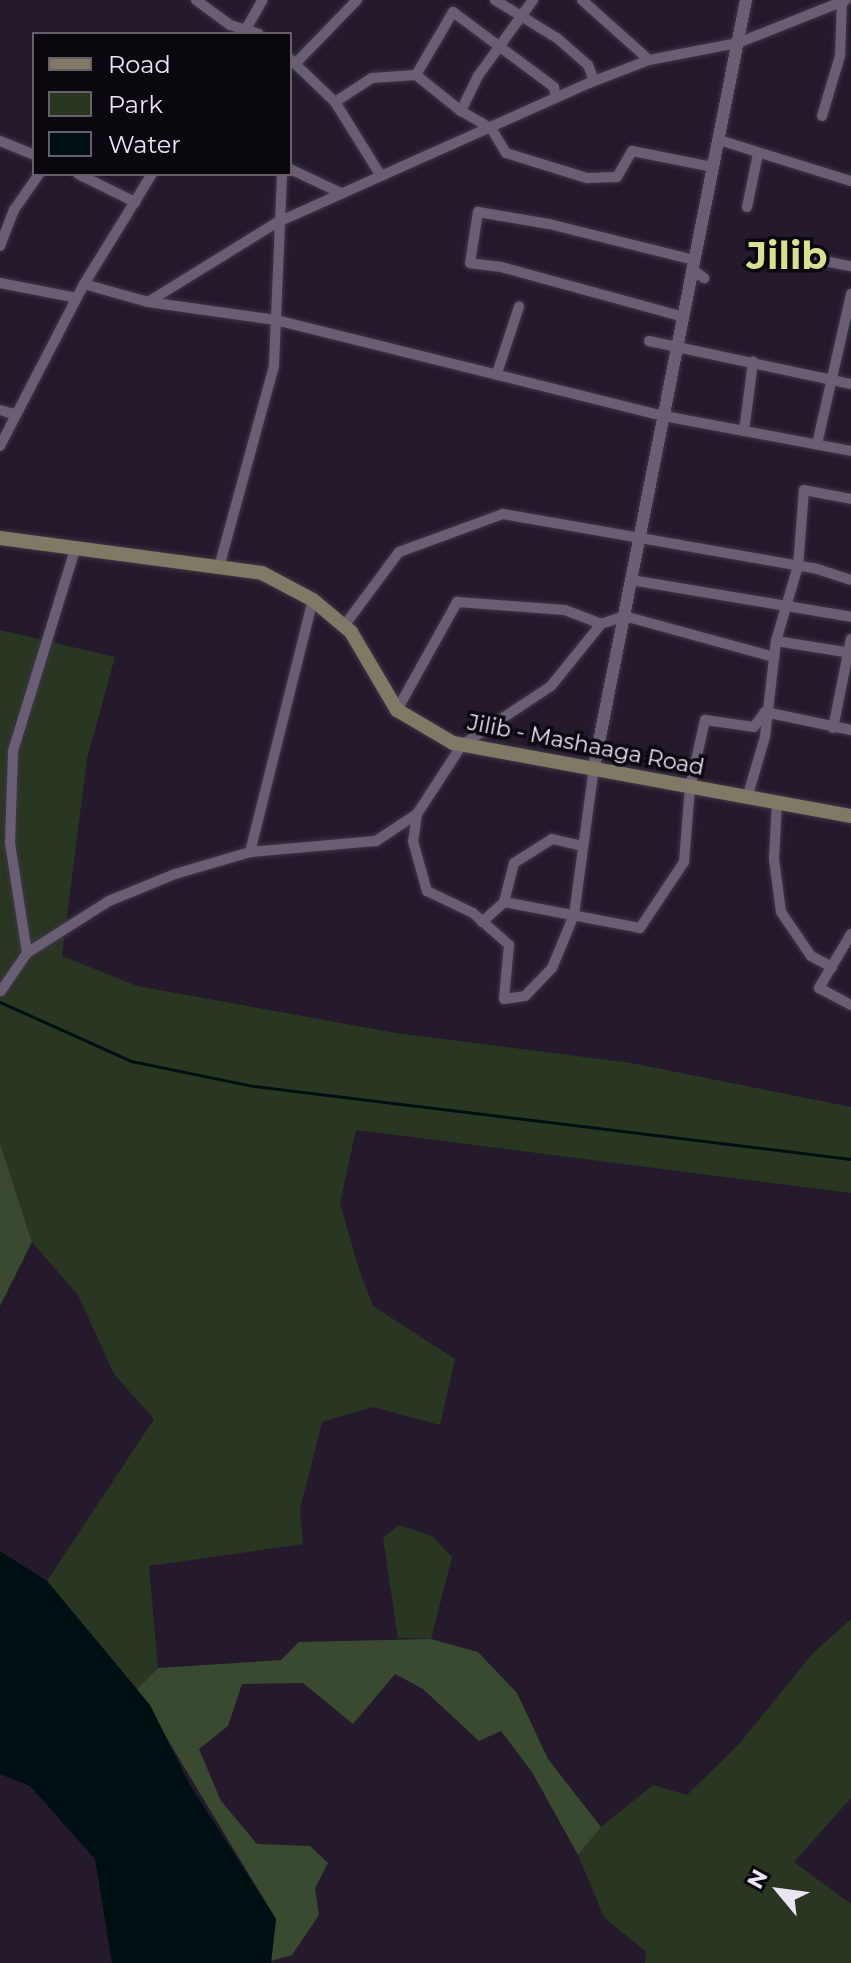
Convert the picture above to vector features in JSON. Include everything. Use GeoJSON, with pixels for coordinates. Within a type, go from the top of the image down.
{"type":"FeatureCollection","features":[{"type":"Feature","properties":{"kind":"main road","name":"Jilib - Mashaaga Road"},"geometry":{"type":"LineString","coordinates":[[0,538],[262,573],[313,600],[344,626],[397,710],[437,736],[462,745],[851,816]]}},
{"type":"Feature","properties":{"kind":"street"},"geometry":{"type":"LineString","coordinates":[[196,0],[230,25],[246,30],[263,0]]}},
{"type":"Feature","properties":{"kind":"street"},"geometry":{"type":"LineString","coordinates":[[357,0],[292,61],[335,102],[381,176]]}},
{"type":"Feature","properties":{"kind":"street"},"geometry":{"type":"LineString","coordinates":[[495,0],[557,38],[588,65],[594,81]]}},
{"type":"Feature","properties":{"kind":"street"},"geometry":{"type":"LineString","coordinates":[[461,111],[533,0]]}},
{"type":"Feature","properties":{"kind":"street"},"geometry":{"type":"LineString","coordinates":[[582,0],[649,60]]}},
{"type":"Feature","properties":{"kind":"street"},"geometry":{"type":"LineString","coordinates":[[417,814],[413,841],[427,891],[482,922],[509,945],[504,999],[525,996],[552,968],[574,915],[594,767],[684,317],[697,270],[745,0]]}},
{"type":"Feature","properties":{"kind":"street"},"geometry":{"type":"LineString","coordinates":[[148,302],[276,223],[339,192],[594,81],[649,60],[738,43],[844,1],[846,35],[822,116]]}},
{"type":"Feature","properties":{"kind":"street"},"geometry":{"type":"LineString","coordinates":[[416,75],[453,12],[554,87],[556,98]]}},
{"type":"Feature","properties":{"kind":"street"},"geometry":{"type":"LineString","coordinates":[[335,102],[372,78],[416,75],[461,111],[491,128],[506,153],[587,178],[617,177],[632,151],[713,167]]}},
{"type":"Feature","properties":{"kind":"street"},"geometry":{"type":"LineString","coordinates":[[719,140],[851,181]]}},
{"type":"Feature","properties":{"kind":"street"},"geometry":{"type":"LineString","coordinates":[[0,141],[32,154]]}},
{"type":"Feature","properties":{"kind":"street"},"geometry":{"type":"LineString","coordinates":[[747,207],[758,154]]}},
{"type":"Feature","properties":{"kind":"street"},"geometry":{"type":"LineString","coordinates":[[292,170],[339,192]]}},
{"type":"Feature","properties":{"kind":"street"},"geometry":{"type":"LineString","coordinates":[[0,246],[14,210],[38,176]]}},
{"type":"Feature","properties":{"kind":"street"},"geometry":{"type":"LineString","coordinates":[[82,176],[135,202]]}},
{"type":"Feature","properties":{"kind":"street"},"geometry":{"type":"LineString","coordinates":[[0,446],[84,284],[151,176]]}},
{"type":"Feature","properties":{"kind":"street"},"geometry":{"type":"LineString","coordinates":[[219,567],[274,366],[276,223],[282,176]]}},
{"type":"Feature","properties":{"kind":"street"},"geometry":{"type":"LineString","coordinates":[[684,317],[501,267],[470,263],[478,212],[549,224],[697,270]]}},
{"type":"Feature","properties":{"kind":"street"},"geometry":{"type":"LineString","coordinates":[[819,260],[851,266]]}},
{"type":"Feature","properties":{"kind":"street"},"geometry":{"type":"LineString","coordinates":[[0,283],[77,298]]}},
{"type":"Feature","properties":{"kind":"street"},"geometry":{"type":"LineString","coordinates":[[84,284],[148,302],[276,320],[664,416],[851,451]]}},
{"type":"Feature","properties":{"kind":"street"},"geometry":{"type":"LineString","coordinates":[[817,444],[851,294]]}},
{"type":"Feature","properties":{"kind":"street"},"geometry":{"type":"LineString","coordinates":[[497,373],[519,307]]}},
{"type":"Feature","properties":{"kind":"street"},"geometry":{"type":"LineString","coordinates":[[649,341],[851,384]]}},
{"type":"Feature","properties":{"kind":"street"},"geometry":{"type":"LineString","coordinates":[[744,431],[753,362]]}},
{"type":"Feature","properties":{"kind":"street"},"geometry":{"type":"LineString","coordinates":[[0,410],[14,414]]}},
{"type":"Feature","properties":{"kind":"street"},"geometry":{"type":"LineString","coordinates":[[747,798],[765,737],[765,712],[776,641],[798,566],[804,490],[851,499]]}},
{"type":"Feature","properties":{"kind":"street"},"geometry":{"type":"LineString","coordinates":[[344,626],[399,552],[503,514],[798,566],[851,580]]}},
{"type":"Feature","properties":{"kind":"street"},"geometry":{"type":"LineString","coordinates":[[27,953],[10,843],[13,751],[76,546]]}},
{"type":"Feature","properties":{"kind":"street"},"geometry":{"type":"LineString","coordinates":[[631,580],[851,617]]}},
{"type":"Feature","properties":{"kind":"street"},"geometry":{"type":"LineString","coordinates":[[250,852],[313,600]]}},
{"type":"Feature","properties":{"kind":"street"},"geometry":{"type":"LineString","coordinates":[[397,710],[457,602],[565,610],[601,624]]}},
{"type":"Feature","properties":{"kind":"street"},"geometry":{"type":"LineString","coordinates":[[1,991],[27,953],[109,901],[250,852],[376,841],[417,814],[462,745],[551,686],[601,624],[624,616],[774,657]]}},
{"type":"Feature","properties":{"kind":"street"},"geometry":{"type":"LineString","coordinates":[[833,728],[851,639]]}},
{"type":"Feature","properties":{"kind":"street"},"geometry":{"type":"LineString","coordinates":[[776,641],[850,653]]}},
{"type":"Feature","properties":{"kind":"street"},"geometry":{"type":"LineString","coordinates":[[765,712],[851,730]]}},
{"type":"Feature","properties":{"kind":"street"},"geometry":{"type":"LineString","coordinates":[[504,902],[640,928],[684,862],[690,787],[705,720],[754,727],[765,712]]}},
{"type":"Feature","properties":{"kind":"street"},"geometry":{"type":"LineString","coordinates":[[777,803],[774,859],[781,912],[811,956],[832,967]]}},
{"type":"Feature","properties":{"kind":"street"},"geometry":{"type":"LineString","coordinates":[[482,922],[504,902],[514,863],[552,839],[583,846]]}},
{"type":"Feature","properties":{"kind":"street"},"geometry":{"type":"LineString","coordinates":[[851,934],[819,988],[851,1005]]}},
{"type":"Feature","properties":{"kind":"green space"},"geometry":{"type":"Polygon","coordinates":[[[0,630],[115,657],[87,759],[62,956],[137,986],[396,1033],[631,1063],[851,1107],[851,1193],[356,1130],[340,1203],[373,1306],[455,1359],[440,1425],[373,1407],[322,1422],[300,1509],[303,1544],[149,1566],[158,1668],[137,1689],[47,1581],[154,1419],[114,1374],[78,1295],[32,1242],[0,1143],[0,630]]]}},
{"type":"Feature","properties":{"kind":"green space"},"geometry":{"type":"Polygon","coordinates":[[[0,1143],[32,1242],[0,1306],[0,1143]]]}},
{"type":"Feature","properties":{"kind":"green space"},"geometry":{"type":"Polygon","coordinates":[[[399,1525],[432,1536],[452,1557],[431,1639],[398,1638],[383,1538],[399,1525]]]}},
{"type":"Feature","properties":{"kind":"green space"},"geometry":{"type":"Polygon","coordinates":[[[851,1619],[851,1798],[794,1862],[851,1904],[851,1963],[645,1963],[646,1952],[604,1917],[578,1855],[601,1827],[653,1785],[687,1795],[739,1744],[813,1653],[851,1619]]]}},
{"type":"Feature","properties":{"kind":"green space"},"geometry":{"type":"Polygon","coordinates":[[[431,1639],[478,1652],[517,1693],[548,1759],[601,1827],[578,1855],[532,1772],[501,1731],[479,1741],[423,1689],[395,1674],[353,1724],[303,1683],[242,1684],[228,1726],[199,1749],[221,1801],[257,1844],[310,1846],[328,1863],[315,1888],[319,1915],[292,1955],[271,1961],[276,1919],[137,1689],[158,1668],[281,1660],[299,1642],[431,1639]]]}},
{"type":"Feature","properties":{"kind":"water"},"geometry":{"type":"Polygon","coordinates":[[[0,1551],[47,1581],[150,1705],[190,1785],[276,1919],[271,1963],[112,1963],[95,1859],[30,1786],[0,1774],[0,1551]]]}},
{"type":"Feature","properties":{"kind":"waterway"},"geometry":{"type":"LineString","coordinates":[[0,1002],[131,1061],[253,1086],[851,1159]]}},
{"type":"Feature","properties":{"kind":"district","name":"Jilib"},"geometry":{"type":"Point","coordinates":[787,256]}}]}
